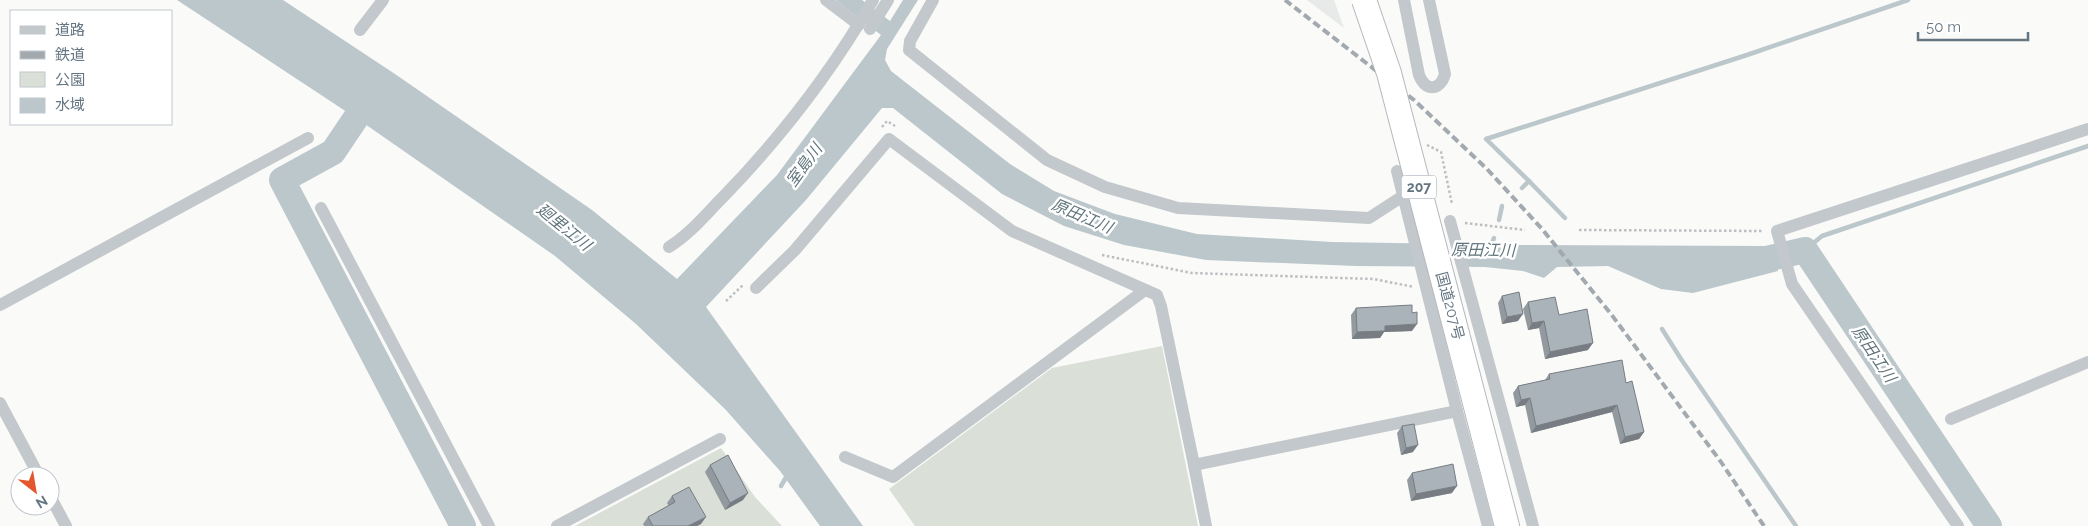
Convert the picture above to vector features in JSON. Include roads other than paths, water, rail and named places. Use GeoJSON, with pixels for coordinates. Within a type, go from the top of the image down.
{"type":"FeatureCollection","features":[{"type":"Feature","properties":{"kind":"highway","name":"国道207号"},"geometry":{"type":"LineString","coordinates":[[1364,0],[1389,73],[1506,526]]}},
{"type":"Feature","properties":{"kind":"street"},"geometry":{"type":"LineString","coordinates":[[360,30],[383,0]]}},
{"type":"Feature","properties":{"kind":"street"},"geometry":{"type":"LineString","coordinates":[[826,0],[864,27]]}},
{"type":"Feature","properties":{"kind":"street"},"geometry":{"type":"LineString","coordinates":[[933,0],[910,40],[909,50],[1047,160],[1105,188],[1178,208],[1369,218],[1404,196]]}},
{"type":"Feature","properties":{"kind":"street"},"geometry":{"type":"LineString","coordinates":[[1404,0],[1419,75],[1422,83],[1428,87],[1436,87],[1442,82],[1445,74],[1429,0]]}},
{"type":"Feature","properties":{"kind":"street"},"geometry":{"type":"LineString","coordinates":[[669,248],[684,238],[755,164],[864,27],[879,3]]}},
{"type":"Feature","properties":{"kind":"street"},"geometry":{"type":"LineString","coordinates":[[1958,526],[1792,284],[1778,235],[2088,129]]}},
{"type":"Feature","properties":{"kind":"street"},"geometry":{"type":"LineString","coordinates":[[0,305],[308,138]]}},
{"type":"Feature","properties":{"kind":"street"},"geometry":{"type":"LineString","coordinates":[[756,288],[795,250],[889,139],[1012,231],[1157,295],[1161,306],[1206,526]]}},
{"type":"Feature","properties":{"kind":"street"},"geometry":{"type":"LineString","coordinates":[[1397,171],[1488,526]]}},
{"type":"Feature","properties":{"kind":"street"},"geometry":{"type":"LineString","coordinates":[[321,208],[489,526]]}},
{"type":"Feature","properties":{"kind":"street"},"geometry":{"type":"LineString","coordinates":[[1450,221],[1533,526]]}},
{"type":"Feature","properties":{"kind":"street"},"geometry":{"type":"LineString","coordinates":[[845,458],[892,477],[1145,290]]}},
{"type":"Feature","properties":{"kind":"street"},"geometry":{"type":"LineString","coordinates":[[1951,419],[2088,362]]}},
{"type":"Feature","properties":{"kind":"street"},"geometry":{"type":"LineString","coordinates":[[0,403],[34,466]]}},
{"type":"Feature","properties":{"kind":"street"},"geometry":{"type":"LineString","coordinates":[[1194,465],[1457,410]]}},
{"type":"Feature","properties":{"kind":"street"},"geometry":{"type":"LineString","coordinates":[[557,526],[720,439]]}},
{"type":"Feature","properties":{"kind":"street"},"geometry":{"type":"LineString","coordinates":[[60,515],[66,526]]}},
{"type":"Feature","properties":{"kind":"water"},"geometry":{"type":"Polygon","coordinates":[[[177,0],[283,0],[395,74],[592,210],[677,279],[777,175],[881,35],[836,0],[862,0],[890,21],[903,0],[918,0],[887,49],[885,60],[891,71],[1010,164],[1054,191],[1115,214],[1197,234],[1332,242],[1766,246],[1778,271],[1693,293],[1661,289],[1608,266],[1557,267],[1544,278],[1523,271],[1485,267],[1356,266],[1206,260],[1124,245],[1064,226],[1002,194],[893,108],[882,108],[806,200],[706,307],[863,526],[820,526],[780,471],[725,409],[636,324],[555,256],[362,122],[177,0]]]}},
{"type":"Feature","properties":{"kind":"waterway"},"geometry":{"type":"LineString","coordinates":[[1522,188],[1529,181],[1486,139],[1747,55],[1908,0]]}},
{"type":"Feature","properties":{"kind":"waterway"},"geometry":{"type":"LineString","coordinates":[[370,97],[333,152],[282,180],[463,526]]}},
{"type":"Feature","properties":{"kind":"waterway"},"geometry":{"type":"LineString","coordinates":[[1805,250],[1822,236],[2088,146]]}},
{"type":"Feature","properties":{"kind":"waterway"},"geometry":{"type":"LineString","coordinates":[[1529,181],[1565,218]]}},
{"type":"Feature","properties":{"kind":"waterway"},"geometry":{"type":"LineString","coordinates":[[1499,220],[1502,206]]}},
{"type":"Feature","properties":{"kind":"waterway"},"geometry":{"type":"LineString","coordinates":[[1490,249],[1494,238]]}},
{"type":"Feature","properties":{"kind":"waterway","name":"原田江川"},"geometry":{"type":"LineString","coordinates":[[1736,266],[1805,250],[1989,526]]}},
{"type":"Feature","properties":{"kind":"waterway"},"geometry":{"type":"LineString","coordinates":[[1662,329],[1796,526]]}},
{"type":"Feature","properties":{"kind":"waterway"},"geometry":{"type":"LineString","coordinates":[[781,486],[788,474]]}},
{"type":"Feature","properties":{"kind":"railway"},"geometry":{"type":"LineString","coordinates":[[1285,0],[1414,100],[1487,169],[1542,229],[1611,314],[1721,462],[1764,526]]}},
{"type":"Feature","properties":{"kind":"water label","name":"室島川"},"geometry":{"type":"Point","coordinates":[804,165]}},
{"type":"Feature","properties":{"kind":"water label","name":"廻里江川"},"geometry":{"type":"Point","coordinates":[564,227]}}]}
